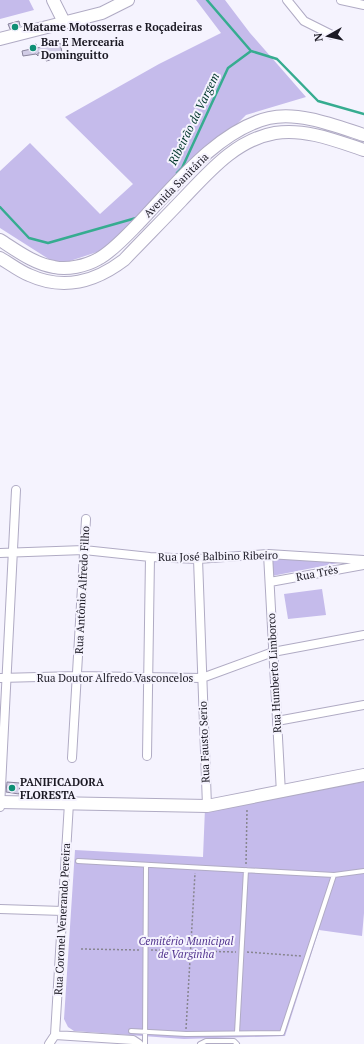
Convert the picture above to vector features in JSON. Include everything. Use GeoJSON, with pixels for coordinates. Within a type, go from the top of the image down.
{"type":"FeatureCollection","features":[{"type":"Feature","properties":{"kind":"street"},"geometry":{"type":"LineString","coordinates":[[54,0],[64,22]]}},
{"type":"Feature","properties":{"kind":"street"},"geometry":{"type":"LineString","coordinates":[[0,39],[102,13],[128,0]]}},
{"type":"Feature","properties":{"kind":"street"},"geometry":{"type":"LineString","coordinates":[[287,0],[304,21],[332,35]]}},
{"type":"Feature","properties":{"kind":"street"},"geometry":{"type":"LineString","coordinates":[[341,0],[364,5]]}},
{"type":"Feature","properties":{"kind":"street","name":"Avenida Sanitária"},"geometry":{"type":"LineString","coordinates":[[0,240],[44,265],[56,268],[79,266],[98,259],[128,234],[197,162],[218,144],[249,125],[269,118],[285,116],[320,121],[364,135]]}},
{"type":"Feature","properties":{"kind":"street","name":"Avenida Sanitária"},"geometry":{"type":"LineString","coordinates":[[0,258],[29,275],[60,284],[89,280],[109,271],[124,260],[230,152],[252,140],[275,133],[298,132],[338,141],[364,150]]}},
{"type":"Feature","properties":{"kind":"street"},"geometry":{"type":"LineString","coordinates":[[0,808],[3,678],[13,554],[16,490]]}},
{"type":"Feature","properties":{"kind":"street","name":"Rua Antônio Alfredo Filho"},"geometry":{"type":"LineString","coordinates":[[72,758],[86,519]]}},
{"type":"Feature","properties":{"kind":"street","name":"Rua José Balbino Ribeiro"},"geometry":{"type":"LineString","coordinates":[[0,553],[13,554],[84,550],[150,558],[198,559],[268,554],[364,560]]}},
{"type":"Feature","properties":{"kind":"street","name":"Rua Humberto Limborco"},"geometry":{"type":"LineString","coordinates":[[268,554],[281,793]]}},
{"type":"Feature","properties":{"kind":"street"},"geometry":{"type":"LineString","coordinates":[[147,756],[150,558]]}},
{"type":"Feature","properties":{"kind":"street","name":"Rua Fausto Serio"},"geometry":{"type":"LineString","coordinates":[[198,559],[207,806]]}},
{"type":"Feature","properties":{"kind":"street","name":"Rua Três"},"geometry":{"type":"LineString","coordinates":[[270,582],[364,565]]}},
{"type":"Feature","properties":{"kind":"street","name":"Rua Doutor Alfredo Vasconcelos"},"geometry":{"type":"LineString","coordinates":[[3,678],[77,676],[202,678],[273,652],[364,635]]}},
{"type":"Feature","properties":{"kind":"street"},"geometry":{"type":"LineString","coordinates":[[277,721],[364,705]]}},
{"type":"Feature","properties":{"kind":"street"},"geometry":{"type":"LineString","coordinates":[[0,802],[207,806],[281,793],[364,775]]}},
{"type":"Feature","properties":{"kind":"street","name":"Rua Coronel Venerando Pereira"},"geometry":{"type":"LineString","coordinates":[[56,1035],[69,803]]}},
{"type":"Feature","properties":{"kind":"street"},"geometry":{"type":"LineString","coordinates":[[0,909],[63,912]]}},
{"type":"Feature","properties":{"kind":"street"},"geometry":{"type":"LineString","coordinates":[[49,1044],[56,1035],[126,1042],[133,1040],[139,1044]]}},
{"type":"Feature","properties":{"kind":"lane"},"geometry":{"type":"LineString","coordinates":[[78,861],[334,875],[364,871]]}},
{"type":"Feature","properties":{"kind":"lane"},"geometry":{"type":"LineString","coordinates":[[145,1044],[146,865]]}},
{"type":"Feature","properties":{"kind":"lane"},"geometry":{"type":"LineString","coordinates":[[237,1033],[246,870]]}},
{"type":"Feature","properties":{"kind":"lane"},"geometry":{"type":"LineString","coordinates":[[131,1031],[186,1034],[282,1034],[334,875]]}},
{"type":"Feature","properties":{"kind":"lane"},"geometry":{"type":"LineString","coordinates":[[200,1044],[206,1041],[234,1041],[237,1044]]}},
{"type":"Feature","properties":{"kind":"path"},"geometry":{"type":"LineString","coordinates":[[246,870],[248,810]]}},
{"type":"Feature","properties":{"kind":"path"},"geometry":{"type":"LineString","coordinates":[[186,1034],[195,867]]}},
{"type":"Feature","properties":{"kind":"path"},"geometry":{"type":"LineString","coordinates":[[81,949],[241,952],[307,957]]}},
{"type":"Feature","properties":{"kind":"green space"},"geometry":{"type":"Polygon","coordinates":[[[0,0],[29,0],[34,10],[0,19],[0,0]]]}},
{"type":"Feature","properties":{"kind":"green space"},"geometry":{"type":"Polygon","coordinates":[[[196,0],[225,0],[250,33],[306,97],[246,115],[118,245],[58,265],[0,228],[0,171],[30,143],[100,214],[133,184],[65,117],[159,64],[221,33],[196,0]]]}},
{"type":"Feature","properties":{"kind":"green space"},"geometry":{"type":"Polygon","coordinates":[[[272,558],[343,562],[272,576],[272,558]]]}},
{"type":"Feature","properties":{"kind":"green space"},"geometry":{"type":"Polygon","coordinates":[[[322,589],[326,615],[288,619],[284,594],[322,589]]]}},
{"type":"Feature","properties":{"kind":"green space","name":"Cemitério Municipal de Varginha"},"geometry":{"type":"Polygon","coordinates":[[[364,782],[364,913],[362,936],[319,930],[285,1036],[184,1039],[74,1031],[68,1027],[64,1019],[75,850],[203,857],[205,808],[364,782]]]}},
{"type":"Feature","properties":{"kind":"building"},"geometry":{"type":"Polygon","coordinates":[[[19,21],[20,26],[10,29],[8,24],[19,21]]]}},
{"type":"Feature","properties":{"kind":"building"},"geometry":{"type":"Polygon","coordinates":[[[60,43],[63,57],[46,61],[44,52],[38,53],[38,56],[36,54],[23,56],[22,51],[31,49],[30,46],[36,44],[37,48],[60,43]]]}},
{"type":"Feature","properties":{"kind":"building","name":"PANIFICADORA FLORESTA"},"geometry":{"type":"Polygon","coordinates":[[[7,782],[20,783],[19,794],[6,792],[7,782]]]}},
{"type":"Feature","properties":{"kind":"waterway"},"geometry":{"type":"LineString","coordinates":[[207,0],[251,51]]}},
{"type":"Feature","properties":{"kind":"waterway","name":"Ribeirão da Vargem"},"geometry":{"type":"LineString","coordinates":[[177,173],[182,168],[228,68],[251,51],[277,59],[318,101],[364,114]]}},
{"type":"Feature","properties":{"kind":"waterway","name":"Ribeirão da Vargem"},"geometry":{"type":"LineString","coordinates":[[0,207],[29,238],[48,243],[136,218]]}},
{"type":"Feature","properties":{"kind":"place","name":"Matame Motosserras e Roçadeiras"},"geometry":{"type":"Point","coordinates":[15,27]}},
{"type":"Feature","properties":{"kind":"place","name":"Bar E Mercearia Dominguitto"},"geometry":{"type":"Point","coordinates":[33,48]}},
{"type":"Feature","properties":{"kind":"place","name":"PANIFICADORA FLORESTA"},"geometry":{"type":"Point","coordinates":[12,788]}}]}
